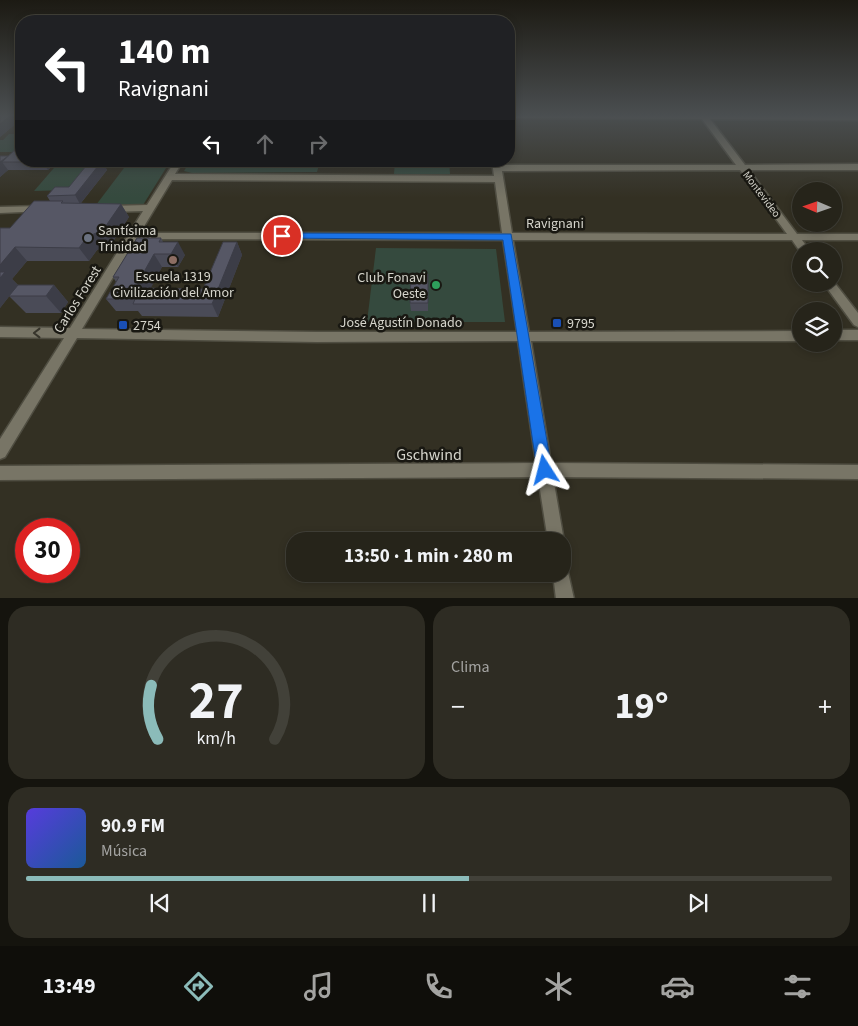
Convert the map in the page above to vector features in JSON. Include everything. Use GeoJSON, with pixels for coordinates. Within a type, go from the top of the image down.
{"type":"FeatureCollection","features":[{"type":"Feature","properties":{"kind":"street","name":"Montevideo"},"geometry":{"type":"LineString","coordinates":[[722,142],[798,242]]}},
{"type":"Feature","properties":{"kind":"street","name":"Carlos Forest"},"geometry":{"type":"LineString","coordinates":[[0,452],[175,167]]}},
{"type":"Feature","properties":{"kind":"street"},"geometry":{"type":"LineString","coordinates":[[169,177],[497,169],[858,168]]}},
{"type":"Feature","properties":{"kind":"street"},"geometry":{"type":"LineString","coordinates":[[497,169],[555,532]]}},
{"type":"Feature","properties":{"kind":"street"},"geometry":{"type":"LineString","coordinates":[[100,209],[150,208]]}},
{"type":"Feature","properties":{"kind":"street"},"geometry":{"type":"LineString","coordinates":[[0,210],[50,209]]}},
{"type":"Feature","properties":{"kind":"street","name":"Ravignani"},"geometry":{"type":"LineString","coordinates":[[133,236],[858,236]]}},
{"type":"Feature","properties":{"kind":"street"},"geometry":{"type":"LineString","coordinates":[[835,292],[858,322]]}},
{"type":"Feature","properties":{"kind":"street","name":"José Agustín Donado"},"geometry":{"type":"LineString","coordinates":[[0,332],[318,337],[792,336]]}},
{"type":"Feature","properties":{"kind":"street"},"geometry":{"type":"LineString","coordinates":[[842,336],[858,335]]}},
{"type":"Feature","properties":{"kind":"street","name":"Gschwind"},"geometry":{"type":"LineString","coordinates":[[0,474],[545,470],[858,472]]}},
{"type":"Feature","properties":{"kind":"street"},"geometry":{"type":"LineString","coordinates":[[562,582],[565,598]]}},
{"type":"Feature","properties":{"kind":"green space"},"geometry":{"type":"Polygon","coordinates":[[[0,142],[15,142],[15,152],[0,152],[0,142]]]}},
{"type":"Feature","properties":{"kind":"green space"},"geometry":{"type":"Polygon","coordinates":[[[55,167],[88,167],[69,190],[34,191],[55,167]]]}},
{"type":"Feature","properties":{"kind":"green space"},"geometry":{"type":"Polygon","coordinates":[[[186,167],[318,167],[317,172],[192,173],[184,171],[186,167]]]}},
{"type":"Feature","properties":{"kind":"green space"},"geometry":{"type":"Polygon","coordinates":[[[395,167],[449,167],[450,174],[394,174],[395,167]]]}},
{"type":"Feature","properties":{"kind":"green space"},"geometry":{"type":"Polygon","coordinates":[[[124,168],[166,168],[143,205],[96,205],[124,168]]]}},
{"type":"Feature","properties":{"kind":"green space","name":"Club Fonavi Oeste"},"geometry":{"type":"Polygon","coordinates":[[[376,248],[496,249],[505,322],[367,322],[376,248]]]}},
{"type":"Feature","properties":{"kind":"building"},"geometry":{"type":"Polygon","coordinates":[[[15,150],[15,162],[2,162],[15,150]]]}},
{"type":"Feature","properties":{"kind":"building"},"geometry":{"type":"Polygon","coordinates":[[[0,156],[8,156],[0,162],[0,156]]]}},
{"type":"Feature","properties":{"kind":"building"},"geometry":{"type":"Polygon","coordinates":[[[85,167],[97,167],[75,195],[47,196],[55,187],[69,187],[85,167]]]}},
{"type":"Feature","properties":{"kind":"building"},"geometry":{"type":"Polygon","coordinates":[[[34,201],[121,204],[103,230],[87,237],[79,248],[15,247],[0,265],[0,228],[10,228],[34,201]]]}},
{"type":"Feature","properties":{"kind":"building"},"geometry":{"type":"Polygon","coordinates":[[[137,238],[161,238],[159,242],[178,242],[171,254],[154,254],[135,288],[203,289],[223,242],[237,242],[212,304],[133,304],[135,299],[106,299],[119,277],[113,277],[137,238]]]}},
{"type":"Feature","properties":{"kind":"building"},"geometry":{"type":"Polygon","coordinates":[[[411,274],[428,274],[428,303],[410,303],[411,274]]]}},
{"type":"Feature","properties":{"kind":"building"},"geometry":{"type":"Polygon","coordinates":[[[18,285],[54,285],[46,296],[9,296],[18,285]]]}},
{"type":"Feature","properties":{"kind":"place","name":"Santísima Trinidad"},"geometry":{"type":"Point","coordinates":[88,238]}},
{"type":"Feature","properties":{"kind":"place","name":"Escuela 1319 Civilización del Amor"},"geometry":{"type":"Point","coordinates":[173,260]}},
{"type":"Feature","properties":{"kind":"place","name":"Club Fonavi Oeste"},"geometry":{"type":"Point","coordinates":[436,285]}},
{"type":"Feature","properties":{"kind":"place","name":"9795"},"geometry":{"type":"Point","coordinates":[557,323]}},
{"type":"Feature","properties":{"kind":"place","name":"2754"},"geometry":{"type":"Point","coordinates":[123,325]}},
{"type":"Feature","properties":{"kind":"route"},"geometry":{"type":"LineString","coordinates":[[282,236],[508,236],[545,470]]}}]}
